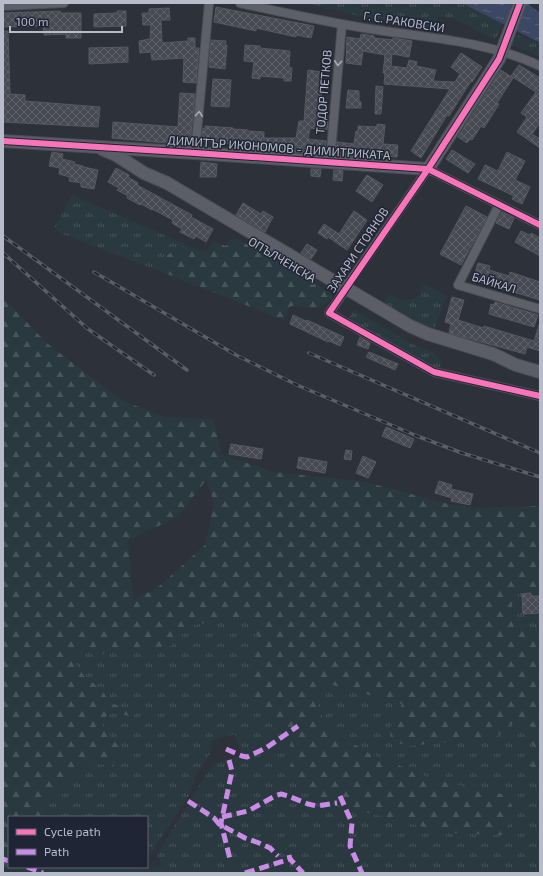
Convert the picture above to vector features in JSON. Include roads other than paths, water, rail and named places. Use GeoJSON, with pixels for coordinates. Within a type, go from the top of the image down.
{"type":"FeatureCollection","features":[{"type":"Feature","properties":{"kind":"street"},"geometry":{"type":"LineString","coordinates":[[3,6],[64,3]]}},
{"type":"Feature","properties":{"kind":"street"},"geometry":{"type":"LineString","coordinates":[[195,152],[209,3]]}},
{"type":"Feature","properties":{"kind":"street","name":"Г. С. РАКОВСКИ"},"geometry":{"type":"LineString","coordinates":[[240,3],[342,24],[484,47],[504,47],[516,55],[540,66]]}},
{"type":"Feature","properties":{"kind":"street","name":"ЗАХАРИ СТОЯНОВ"},"geometry":{"type":"LineString","coordinates":[[520,3],[504,47],[428,169],[329,313],[434,372],[540,396]]}},
{"type":"Feature","properties":{"kind":"street","name":"ТОДОР ПЕТКОВ"},"geometry":{"type":"LineString","coordinates":[[330,162],[342,24]]}},
{"type":"Feature","properties":{"kind":"street","name":"ДИМИТЪР ИКОНОМОВ - ДИМИТРИКАТА"},"geometry":{"type":"LineString","coordinates":[[3,141],[195,152],[428,169],[499,205],[539,222]]}},
{"type":"Feature","properties":{"kind":"street","name":"ДИМИТЪР ИКОНОМОВ - ДИМИТРИКАТА"},"geometry":{"type":"LineString","coordinates":[[88,146],[110,152],[140,171],[145,156],[156,150]]}},
{"type":"Feature","properties":{"kind":"street","name":"ОПЪЛЧЕНСКА"},"geometry":{"type":"LineString","coordinates":[[140,171],[163,190],[406,333],[425,342],[482,359],[516,365],[540,372]]}},
{"type":"Feature","properties":{"kind":"street","name":"БАЙКАЛ"},"geometry":{"type":"LineString","coordinates":[[499,205],[458,285],[540,309]]}},
{"type":"Feature","properties":{"kind":"water"},"geometry":{"type":"Polygon","coordinates":[[[462,3],[527,3],[540,13],[540,43],[462,3]]]}},
{"type":"Feature","properties":{"kind":"railway"},"geometry":{"type":"LineString","coordinates":[[3,236],[187,370]]}},
{"type":"Feature","properties":{"kind":"railway"},"geometry":{"type":"LineString","coordinates":[[3,253],[88,329],[154,375]]}},
{"type":"Feature","properties":{"kind":"railway"},"geometry":{"type":"LineString","coordinates":[[94,272],[236,355],[297,385],[417,436],[462,453],[540,477]]}},
{"type":"Feature","properties":{"kind":"railway"},"geometry":{"type":"LineString","coordinates":[[309,353],[540,453]]}}]}
